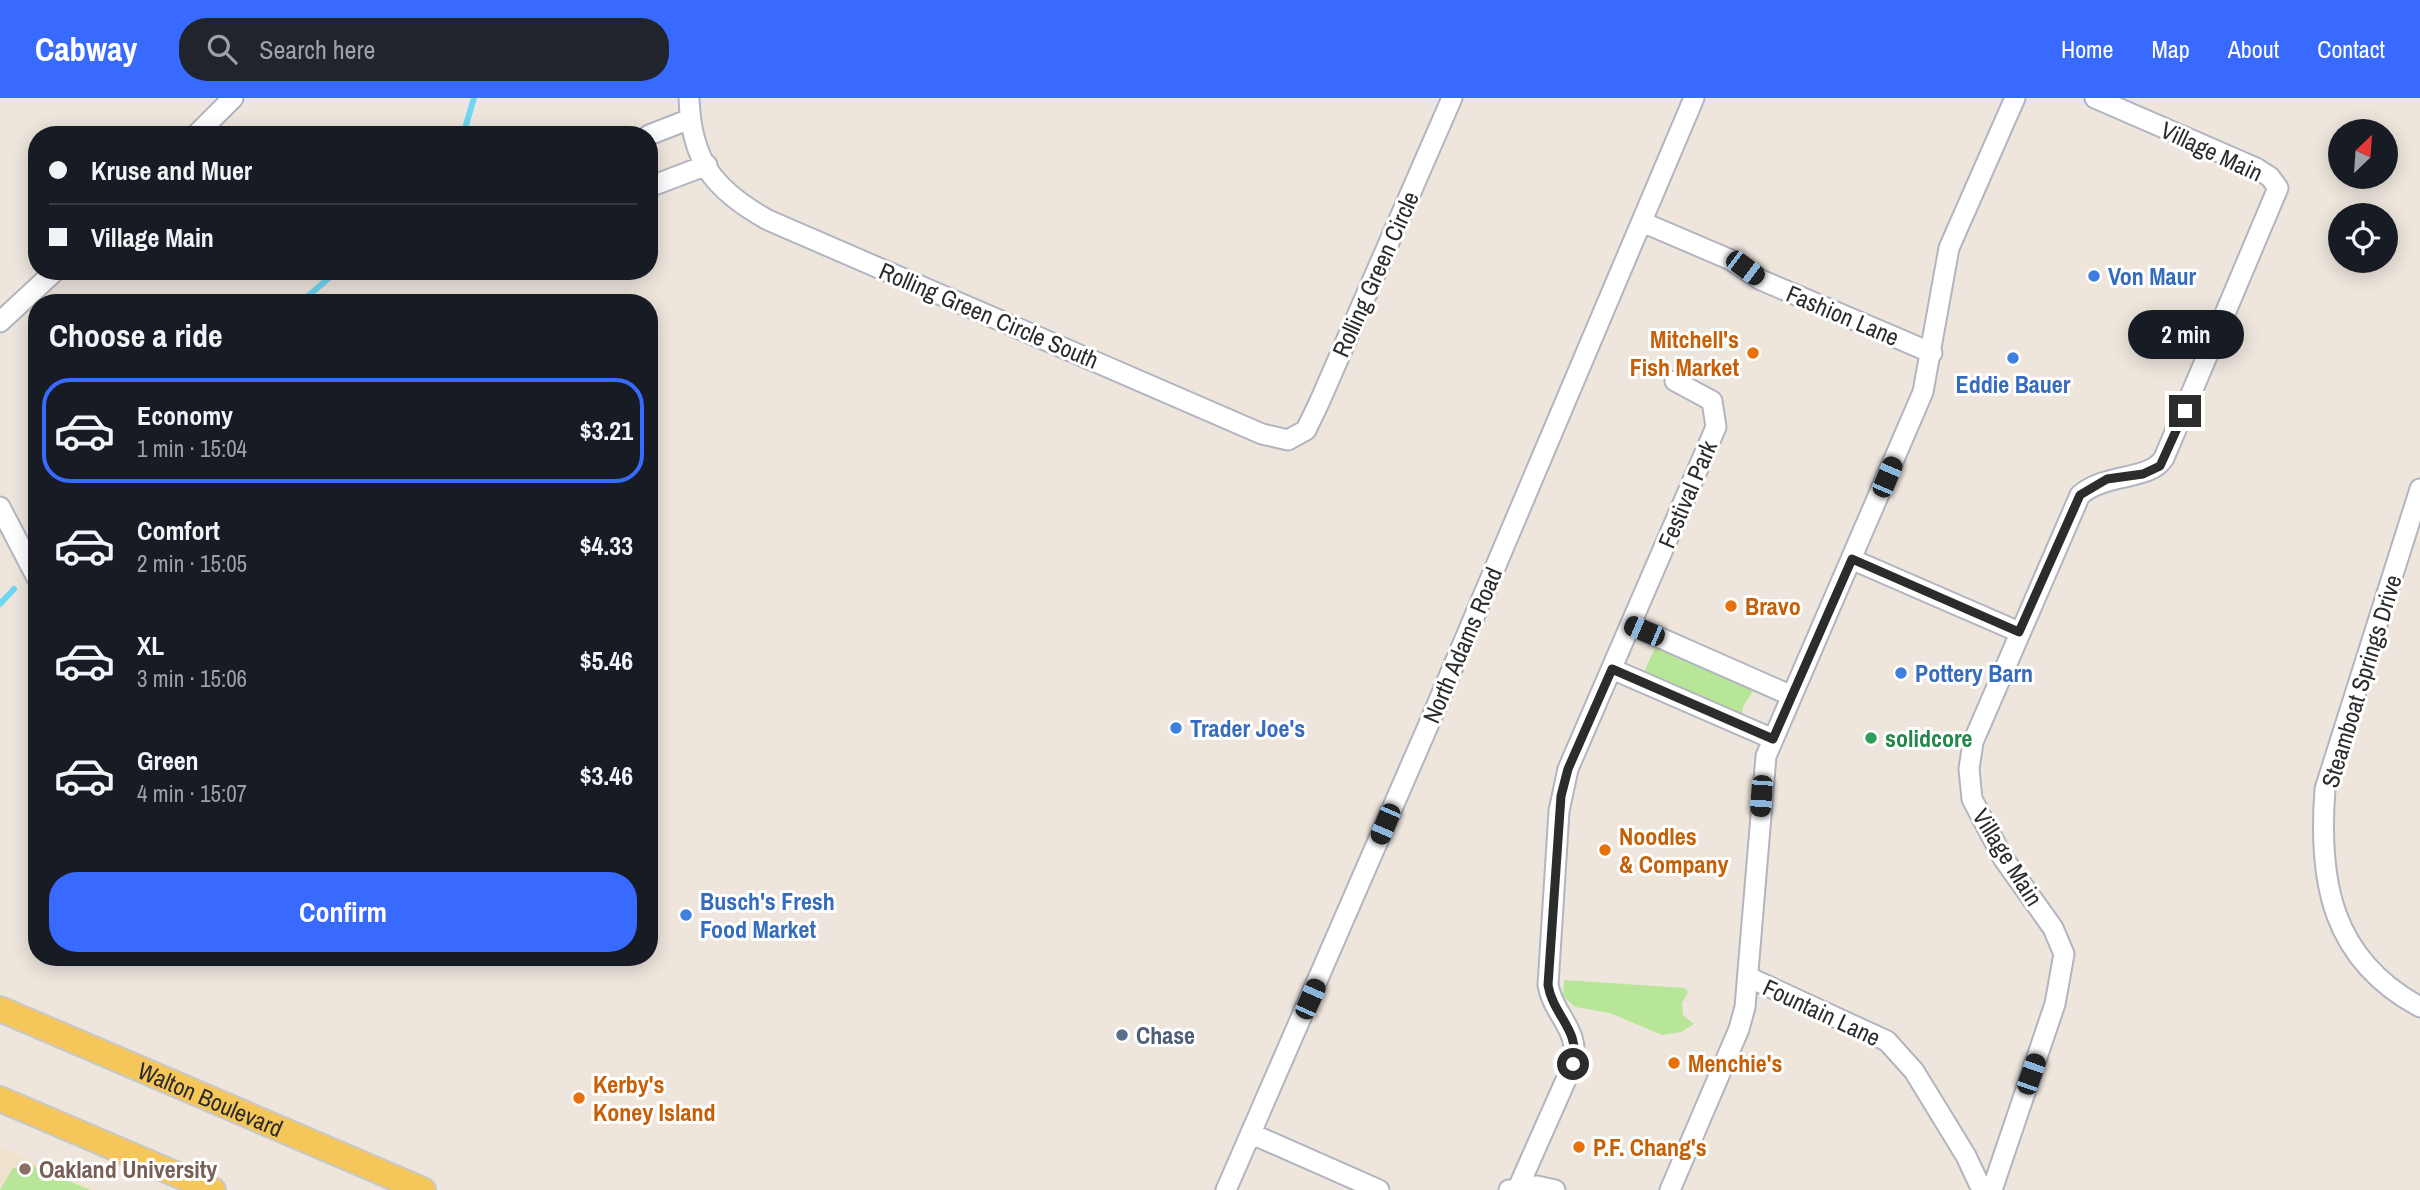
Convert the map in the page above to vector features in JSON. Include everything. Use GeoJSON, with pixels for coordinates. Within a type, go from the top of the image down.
{"type":"FeatureCollection","features":[{"type":"Feature","properties":{"kind":"main road","name":"Walton Boulevard"},"geometry":{"type":"LineString","coordinates":[[0,1009],[388,1183],[423,1190]]}},
{"type":"Feature","properties":{"kind":"main road"},"geometry":{"type":"LineString","coordinates":[[0,1099],[213,1190]]}},
{"type":"Feature","properties":{"kind":"street"},"geometry":{"type":"LineString","coordinates":[[205,126],[233,98]]}},
{"type":"Feature","properties":{"kind":"street","name":"Rolling Green Circle South"},"geometry":{"type":"LineString","coordinates":[[689,98],[690,131],[715,182],[739,204],[768,220],[1262,434],[1287,440]]}},
{"type":"Feature","properties":{"kind":"street","name":"Rolling Green Circle"},"geometry":{"type":"LineString","coordinates":[[1287,440],[1306,430],[1452,98]]}},
{"type":"Feature","properties":{"kind":"street","name":"North Adams Road"},"geometry":{"type":"LineString","coordinates":[[1226,1190],[1694,98]]}},
{"type":"Feature","properties":{"kind":"street"},"geometry":{"type":"LineString","coordinates":[[1670,1190],[1740,1029],[1748,977],[1764,763],[1923,393],[1950,248],[2015,98]]}},
{"type":"Feature","properties":{"kind":"street","name":"Village Main"},"geometry":{"type":"LineString","coordinates":[[1992,1190],[2055,1004],[2065,964],[2059,938],[1986,829],[1969,784],[1971,755],[1978,730],[2080,495],[2107,479],[2152,470],[2164,458],[2278,188],[2270,177],[2256,168],[2095,98]]}},
{"type":"Feature","properties":{"kind":"street"},"geometry":{"type":"LineString","coordinates":[[658,131],[690,119]]}},
{"type":"Feature","properties":{"kind":"street"},"geometry":{"type":"LineString","coordinates":[[658,184],[707,165]]}},
{"type":"Feature","properties":{"kind":"street","name":"Fashion Lane"},"geometry":{"type":"LineString","coordinates":[[1642,222],[1731,260],[1761,280],[1932,354]]}},
{"type":"Feature","properties":{"kind":"street"},"geometry":{"type":"LineString","coordinates":[[30,294],[45,280]]}},
{"type":"Feature","properties":{"kind":"street"},"geometry":{"type":"LineString","coordinates":[[0,322],[28,296]]}},
{"type":"Feature","properties":{"kind":"street","name":"Festival Park"},"geometry":{"type":"LineString","coordinates":[[1513,1189],[1573,1064],[1577,1050],[1570,1027],[1555,1007],[1548,985],[1559,811],[1568,769],[1716,427],[1712,401],[1675,381]]}},
{"type":"Feature","properties":{"kind":"street","name":"Steamboat Springs Drive"},"geometry":{"type":"LineString","coordinates":[[2420,489],[2325,789],[2323,820],[2328,882],[2336,921],[2366,966],[2420,1007]]}},
{"type":"Feature","properties":{"kind":"street"},"geometry":{"type":"LineString","coordinates":[[0,507],[28,561]]}},
{"type":"Feature","properties":{"kind":"street"},"geometry":{"type":"LineString","coordinates":[[1852,559],[2019,632]]}},
{"type":"Feature","properties":{"kind":"street"},"geometry":{"type":"LineString","coordinates":[[1631,625],[1792,696]]}},
{"type":"Feature","properties":{"kind":"street"},"geometry":{"type":"LineString","coordinates":[[1612,669],[1773,739]]}},
{"type":"Feature","properties":{"kind":"street","name":"Fountain Lane"},"geometry":{"type":"LineString","coordinates":[[1748,977],[1887,1041],[1914,1071],[1966,1156],[1982,1190]]}},
{"type":"Feature","properties":{"kind":"street"},"geometry":{"type":"LineString","coordinates":[[1252,1134],[1379,1190]]}},
{"type":"Feature","properties":{"kind":"street"},"geometry":{"type":"LineString","coordinates":[[1513,1189],[1537,1186],[1555,1190]]}},
{"type":"Feature","properties":{"kind":"shaded area","name":"Oakland University"},"geometry":{"type":"Polygon","coordinates":[[[0,1147],[99,1190],[0,1190],[0,1147]]]}},
{"type":"Feature","properties":{"kind":"green space"},"geometry":{"type":"Polygon","coordinates":[[[1656,646],[1754,689],[1743,707],[1742,717],[1643,674],[1656,646]]]}},
{"type":"Feature","properties":{"kind":"green space"},"geometry":{"type":"Polygon","coordinates":[[[1564,980],[1685,988],[1688,992],[1682,1003],[1683,1015],[1694,1024],[1681,1032],[1662,1035],[1610,1013],[1575,1007],[1563,996],[1564,980]]]}},
{"type":"Feature","properties":{"kind":"green space","name":"Oakland University"},"geometry":{"type":"Polygon","coordinates":[[[33,1166],[90,1190],[0,1190],[13,1168],[33,1166]]]}},
{"type":"Feature","properties":{"kind":"waterway"},"geometry":{"type":"LineString","coordinates":[[466,126],[474,98]]}},
{"type":"Feature","properties":{"kind":"waterway"},"geometry":{"type":"LineString","coordinates":[[310,294],[327,280]]}},
{"type":"Feature","properties":{"kind":"waterway"},"geometry":{"type":"LineString","coordinates":[[0,604],[14,589]]}},
{"type":"Feature","properties":{"kind":"place","name":"Von Maur"},"geometry":{"type":"Point","coordinates":[2094,276]}},
{"type":"Feature","properties":{"kind":"place","name":"Mitchell's Fish Market"},"geometry":{"type":"Point","coordinates":[1753,353]}},
{"type":"Feature","properties":{"kind":"place","name":"Eddie Bauer"},"geometry":{"type":"Point","coordinates":[2013,358]}},
{"type":"Feature","properties":{"kind":"place","name":"Bravo"},"geometry":{"type":"Point","coordinates":[1731,606]}},
{"type":"Feature","properties":{"kind":"place","name":"Pottery Barn"},"geometry":{"type":"Point","coordinates":[1901,673]}},
{"type":"Feature","properties":{"kind":"place","name":"Trader Joe's"},"geometry":{"type":"Point","coordinates":[1176,728]}},
{"type":"Feature","properties":{"kind":"place","name":"solidcore"},"geometry":{"type":"Point","coordinates":[1871,738]}},
{"type":"Feature","properties":{"kind":"place","name":"Noodles & Company"},"geometry":{"type":"Point","coordinates":[1605,850]}},
{"type":"Feature","properties":{"kind":"place","name":"Busch's Fresh Food Market"},"geometry":{"type":"Point","coordinates":[686,915]}},
{"type":"Feature","properties":{"kind":"place","name":"Chase"},"geometry":{"type":"Point","coordinates":[1122,1035]}},
{"type":"Feature","properties":{"kind":"place","name":"Menchie's"},"geometry":{"type":"Point","coordinates":[1674,1063]}},
{"type":"Feature","properties":{"kind":"place","name":"Kerby's Koney Island"},"geometry":{"type":"Point","coordinates":[579,1098]}},
{"type":"Feature","properties":{"kind":"place","name":"P.F. Chang's"},"geometry":{"type":"Point","coordinates":[1579,1147]}},
{"type":"Feature","properties":{"kind":"place","name":"Oakland University"},"geometry":{"type":"Point","coordinates":[25,1169]}},
{"type":"Feature","properties":{"kind":"route"},"geometry":{"type":"LineString","coordinates":[[1573,1064],[1577,1050],[1574,1038],[1570,1027],[1555,1007],[1548,985],[1559,811],[1568,769],[1612,669],[1773,739],[1852,559],[2019,632],[2080,495],[2096,483],[2107,479],[2143,474],[2160,466],[2185,411]]}}]}
